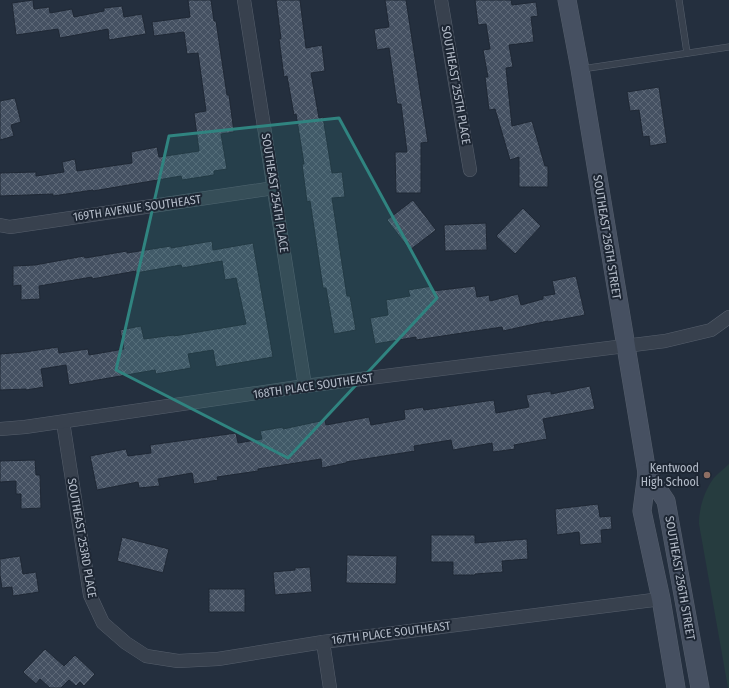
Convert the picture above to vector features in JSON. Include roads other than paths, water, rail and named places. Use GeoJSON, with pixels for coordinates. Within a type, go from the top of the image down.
{"type":"FeatureCollection","features":[{"type":"Feature","properties":{"kind":"main road","name":"SOUTHEAST 256TH STREET"},"geometry":{"type":"LineString","coordinates":[[567,0],[580,69],[647,474],[642,511],[661,599],[676,688]]}},
{"type":"Feature","properties":{"kind":"main road","name":"SOUTHEAST 256TH STREET"},"geometry":{"type":"LineString","coordinates":[[647,474],[666,502],[700,688]]}},
{"type":"Feature","properties":{"kind":"street","name":"SOUTHEAST 254TH PLACE"},"geometry":{"type":"LineString","coordinates":[[244,0],[305,386]]}},
{"type":"Feature","properties":{"kind":"street","name":"SOUTHEAST 255TH PLACE"},"geometry":{"type":"LineString","coordinates":[[441,0],[470,170]]}},
{"type":"Feature","properties":{"kind":"street","name":"169TH AVENUE SOUTHEAST"},"geometry":{"type":"LineString","coordinates":[[0,225],[10,226],[274,188]]}},
{"type":"Feature","properties":{"kind":"street","name":"168TH PLACE SOUTHEAST"},"geometry":{"type":"LineString","coordinates":[[0,429],[62,422],[305,386],[583,350],[665,341],[711,330],[729,317]]}},
{"type":"Feature","properties":{"kind":"street","name":"SOUTHEAST 253RD PLACE"},"geometry":{"type":"LineString","coordinates":[[62,422],[90,595],[103,623],[126,643]]}},
{"type":"Feature","properties":{"kind":"street","name":"167TH PLACE SOUTHEAST"},"geometry":{"type":"LineString","coordinates":[[126,643],[146,656],[178,661],[218,659],[322,642],[661,599]]}},
{"type":"Feature","properties":{"kind":"street"},"geometry":{"type":"LineString","coordinates":[[322,642],[330,688]]}},
{"type":"Feature","properties":{"kind":"lane"},"geometry":{"type":"LineString","coordinates":[[679,0],[687,53]]}},
{"type":"Feature","properties":{"kind":"lane"},"geometry":{"type":"LineString","coordinates":[[580,69],[729,47]]}},
{"type":"Feature","properties":{"kind":"place","name":"Kentwood High School"},"geometry":{"type":"Point","coordinates":[707,475]}}]}
